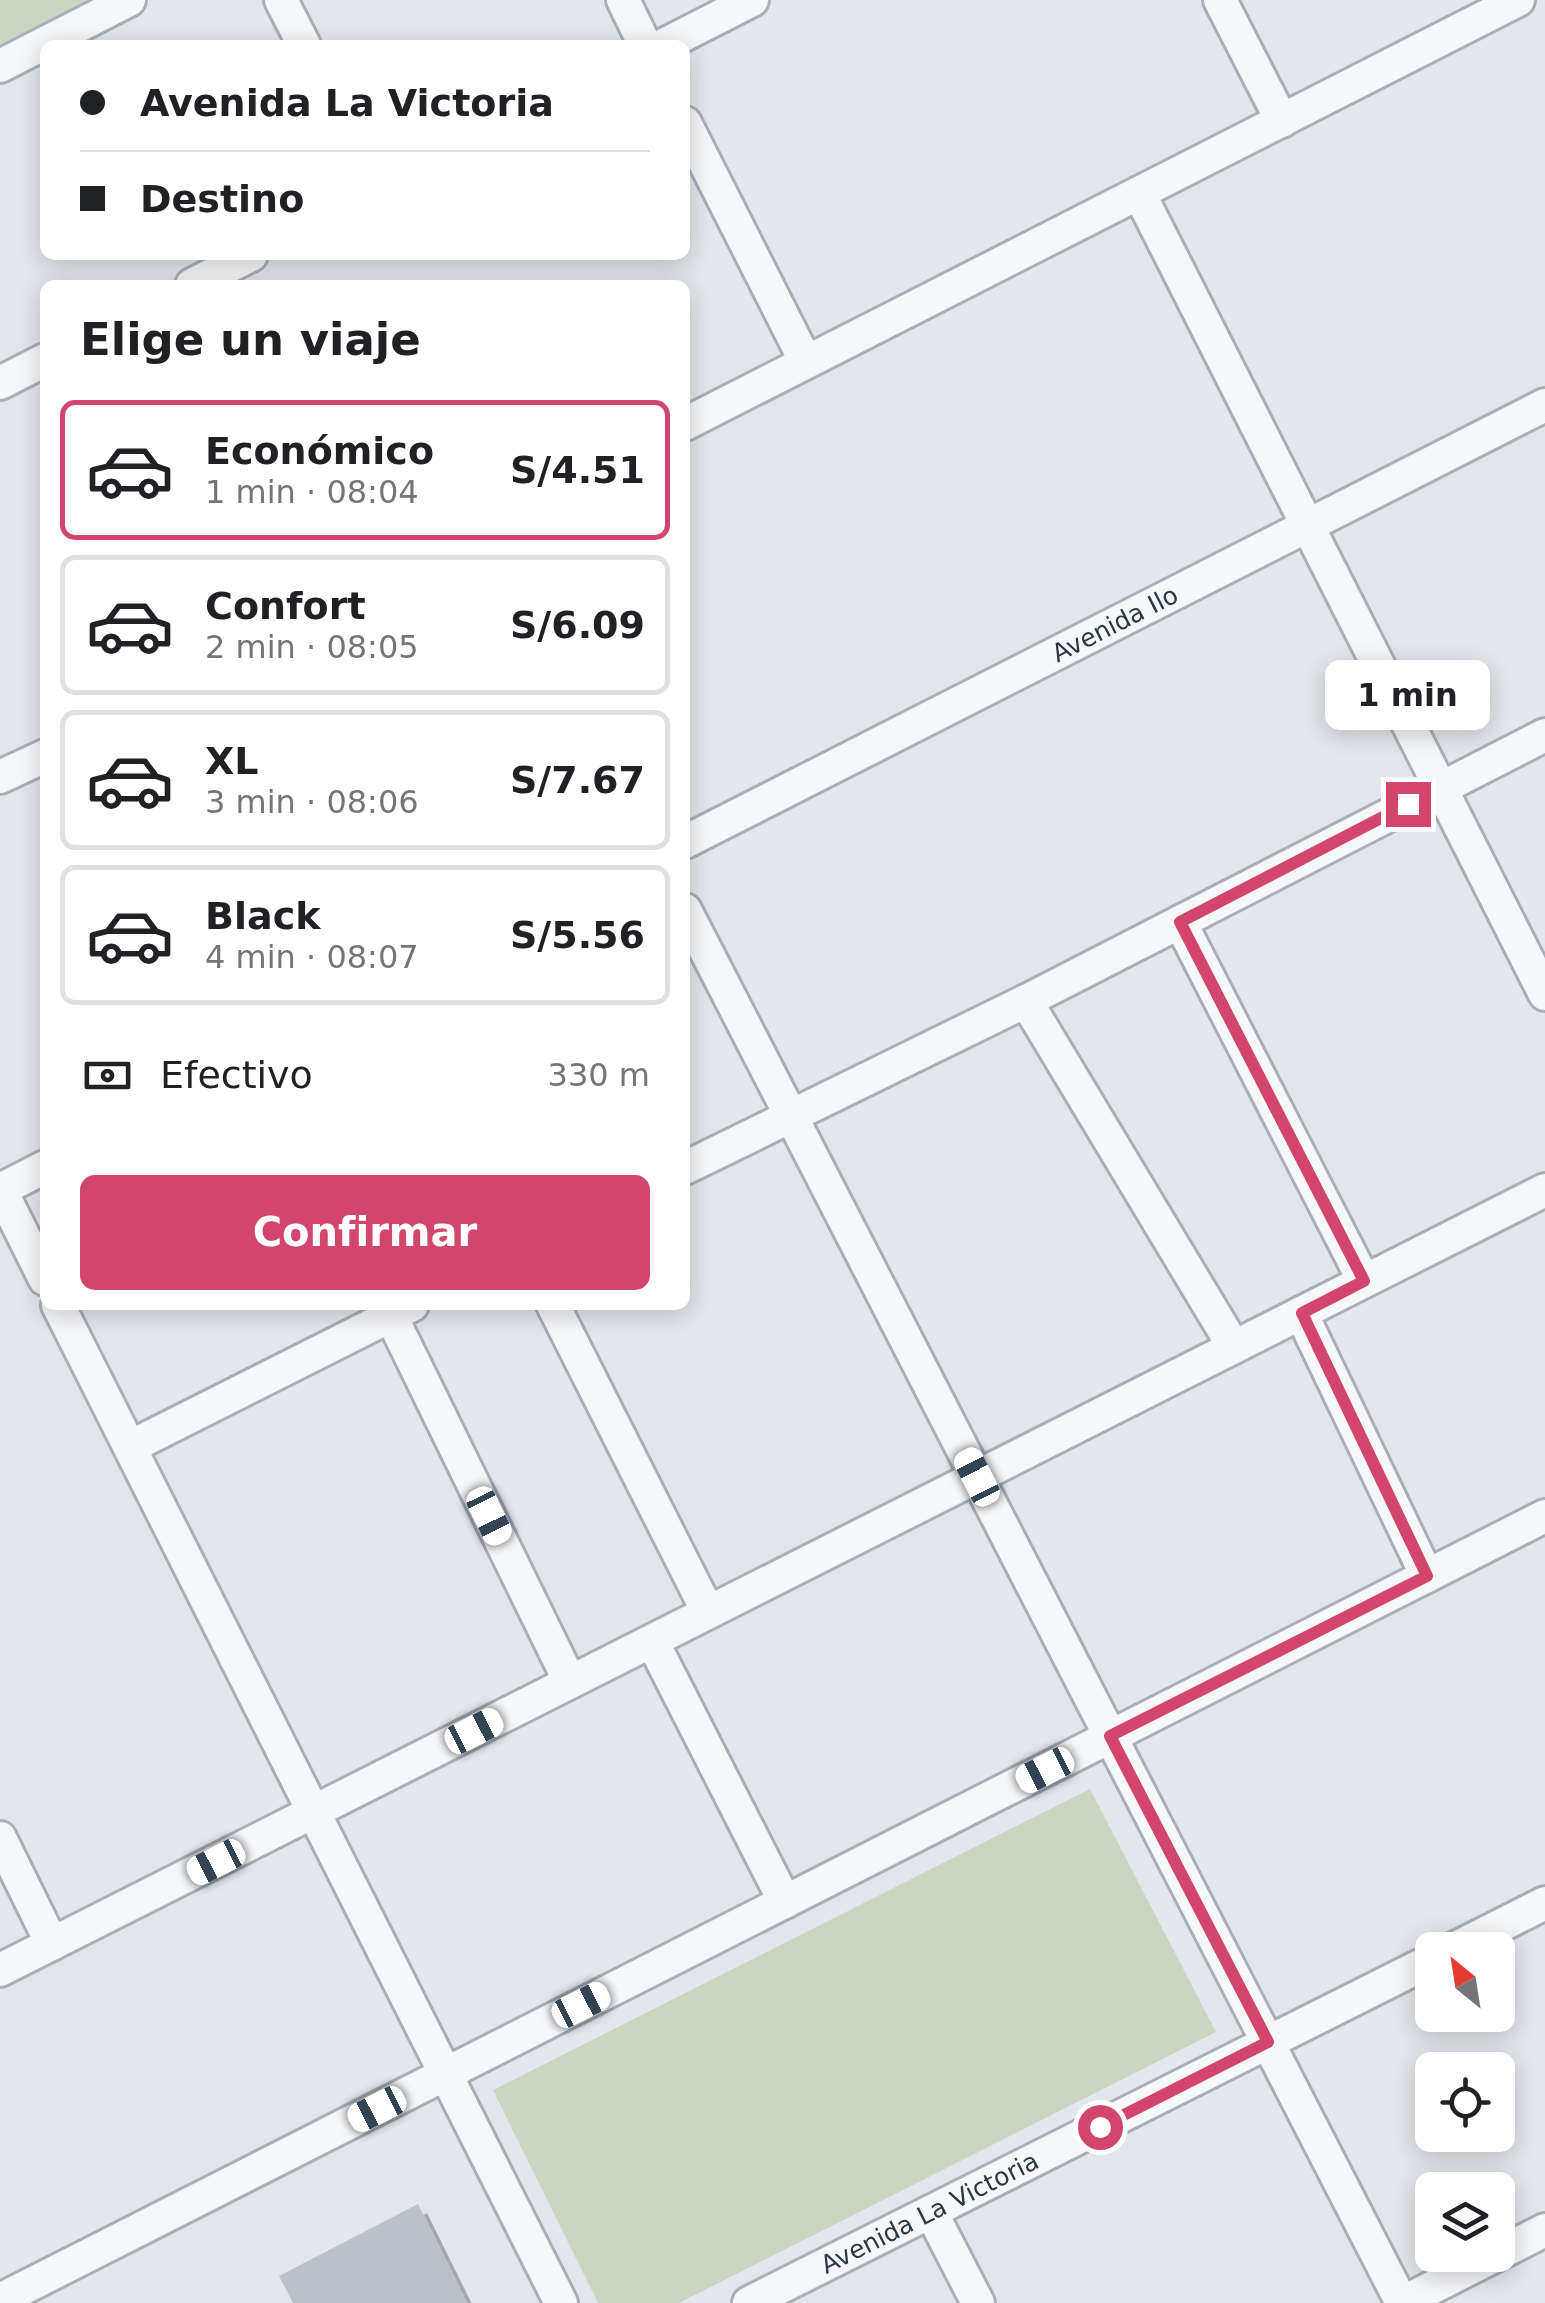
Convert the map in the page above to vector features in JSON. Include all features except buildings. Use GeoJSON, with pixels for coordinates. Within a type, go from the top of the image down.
{"type":"FeatureCollection","features":[{"type":"Feature","properties":{"kind":"street"},"geometry":{"type":"LineString","coordinates":[[281,0],[301,40]]}},
{"type":"Feature","properties":{"kind":"street"},"geometry":{"type":"LineString","coordinates":[[623,0],[643,40]]}},
{"type":"Feature","properties":{"kind":"street"},"geometry":{"type":"LineString","coordinates":[[674,40],[752,0]]}},
{"type":"Feature","properties":{"kind":"street"},"geometry":{"type":"LineString","coordinates":[[1220,0],[1282,121]]}},
{"type":"Feature","properties":{"kind":"street"},"geometry":{"type":"LineString","coordinates":[[690,421],[1518,0]]}},
{"type":"Feature","properties":{"kind":"street"},"geometry":{"type":"LineString","coordinates":[[48,40],[117,3]]}},
{"type":"Feature","properties":{"kind":"street"},"geometry":{"type":"LineString","coordinates":[[0,66],[40,44]]}},
{"type":"Feature","properties":{"kind":"street"},"geometry":{"type":"LineString","coordinates":[[690,133],[806,362]]}},
{"type":"Feature","properties":{"kind":"street"},"geometry":{"type":"LineString","coordinates":[[1139,193],[1545,994]]}},
{"type":"Feature","properties":{"kind":"street"},"geometry":{"type":"LineString","coordinates":[[202,280],[241,260]]}},
{"type":"Feature","properties":{"kind":"street"},"geometry":{"type":"LineString","coordinates":[[0,383],[40,363]]}},
{"type":"Feature","properties":{"kind":"street","name":"Avenida Ilo"},"geometry":{"type":"LineString","coordinates":[[690,839],[1545,406]]}},
{"type":"Feature","properties":{"kind":"street"},"geometry":{"type":"LineString","coordinates":[[690,1166],[1026,1002],[1545,735]]}},
{"type":"Feature","properties":{"kind":"street"},"geometry":{"type":"LineString","coordinates":[[0,778],[40,758]]}},
{"type":"Feature","properties":{"kind":"street"},"geometry":{"type":"LineString","coordinates":[[690,920],[1402,2303],[1462,2272]]}},
{"type":"Feature","properties":{"kind":"street"},"geometry":{"type":"LineString","coordinates":[[1180,922],[1364,1281]]}},
{"type":"Feature","properties":{"kind":"street"},"geometry":{"type":"LineString","coordinates":[[1026,1002],[1234,1347]]}},
{"type":"Feature","properties":{"kind":"street"},"geometry":{"type":"LineString","coordinates":[[40,1170],[0,1190],[40,1268]]}},
{"type":"Feature","properties":{"kind":"street"},"geometry":{"type":"LineString","coordinates":[[0,1970],[1545,1190]]}},
{"type":"Feature","properties":{"kind":"street"},"geometry":{"type":"LineString","coordinates":[[61,1310],[561,2303]]}},
{"type":"Feature","properties":{"kind":"street"},"geometry":{"type":"LineString","coordinates":[[130,1447],[402,1310],[570,1682]]}},
{"type":"Feature","properties":{"kind":"street"},"geometry":{"type":"LineString","coordinates":[[555,1310],[708,1612]]}},
{"type":"Feature","properties":{"kind":"street"},"geometry":{"type":"LineString","coordinates":[[1302,1313],[1427,1576]]}},
{"type":"Feature","properties":{"kind":"street"},"geometry":{"type":"LineString","coordinates":[[0,2300],[1545,1516]]}},
{"type":"Feature","properties":{"kind":"street"},"geometry":{"type":"LineString","coordinates":[[652,1642],[784,1902]]}},
{"type":"Feature","properties":{"kind":"street"},"geometry":{"type":"LineString","coordinates":[[0,1838],[52,1944]]}},
{"type":"Feature","properties":{"kind":"street"},"geometry":{"type":"LineString","coordinates":[[1488,1932],[1545,1903]]}},
{"type":"Feature","properties":{"kind":"street","name":"Avenida La Victoria"},"geometry":{"type":"LineString","coordinates":[[750,2303],[1415,1968]]}},
{"type":"Feature","properties":{"kind":"street"},"geometry":{"type":"LineString","coordinates":[[931,2212],[978,2303]]}},
{"type":"Feature","properties":{"kind":"street"},"geometry":{"type":"LineString","coordinates":[[1515,2245],[1545,2230]]}},
{"type":"Feature","properties":{"kind":"green space"},"geometry":{"type":"Polygon","coordinates":[[[0,0],[87,0],[0,45],[0,0]]]}},
{"type":"Feature","properties":{"kind":"green space"},"geometry":{"type":"Polygon","coordinates":[[[1090,1789],[1216,2032],[679,2303],[598,2303],[493,2090],[1090,1789]]]}},
{"type":"Feature","properties":{"kind":"route"},"geometry":{"type":"LineString","coordinates":[[1100,2127],[1268,2042],[1110,1736],[1427,1576],[1302,1313],[1364,1281],[1180,922],[1408,804]]}}]}
